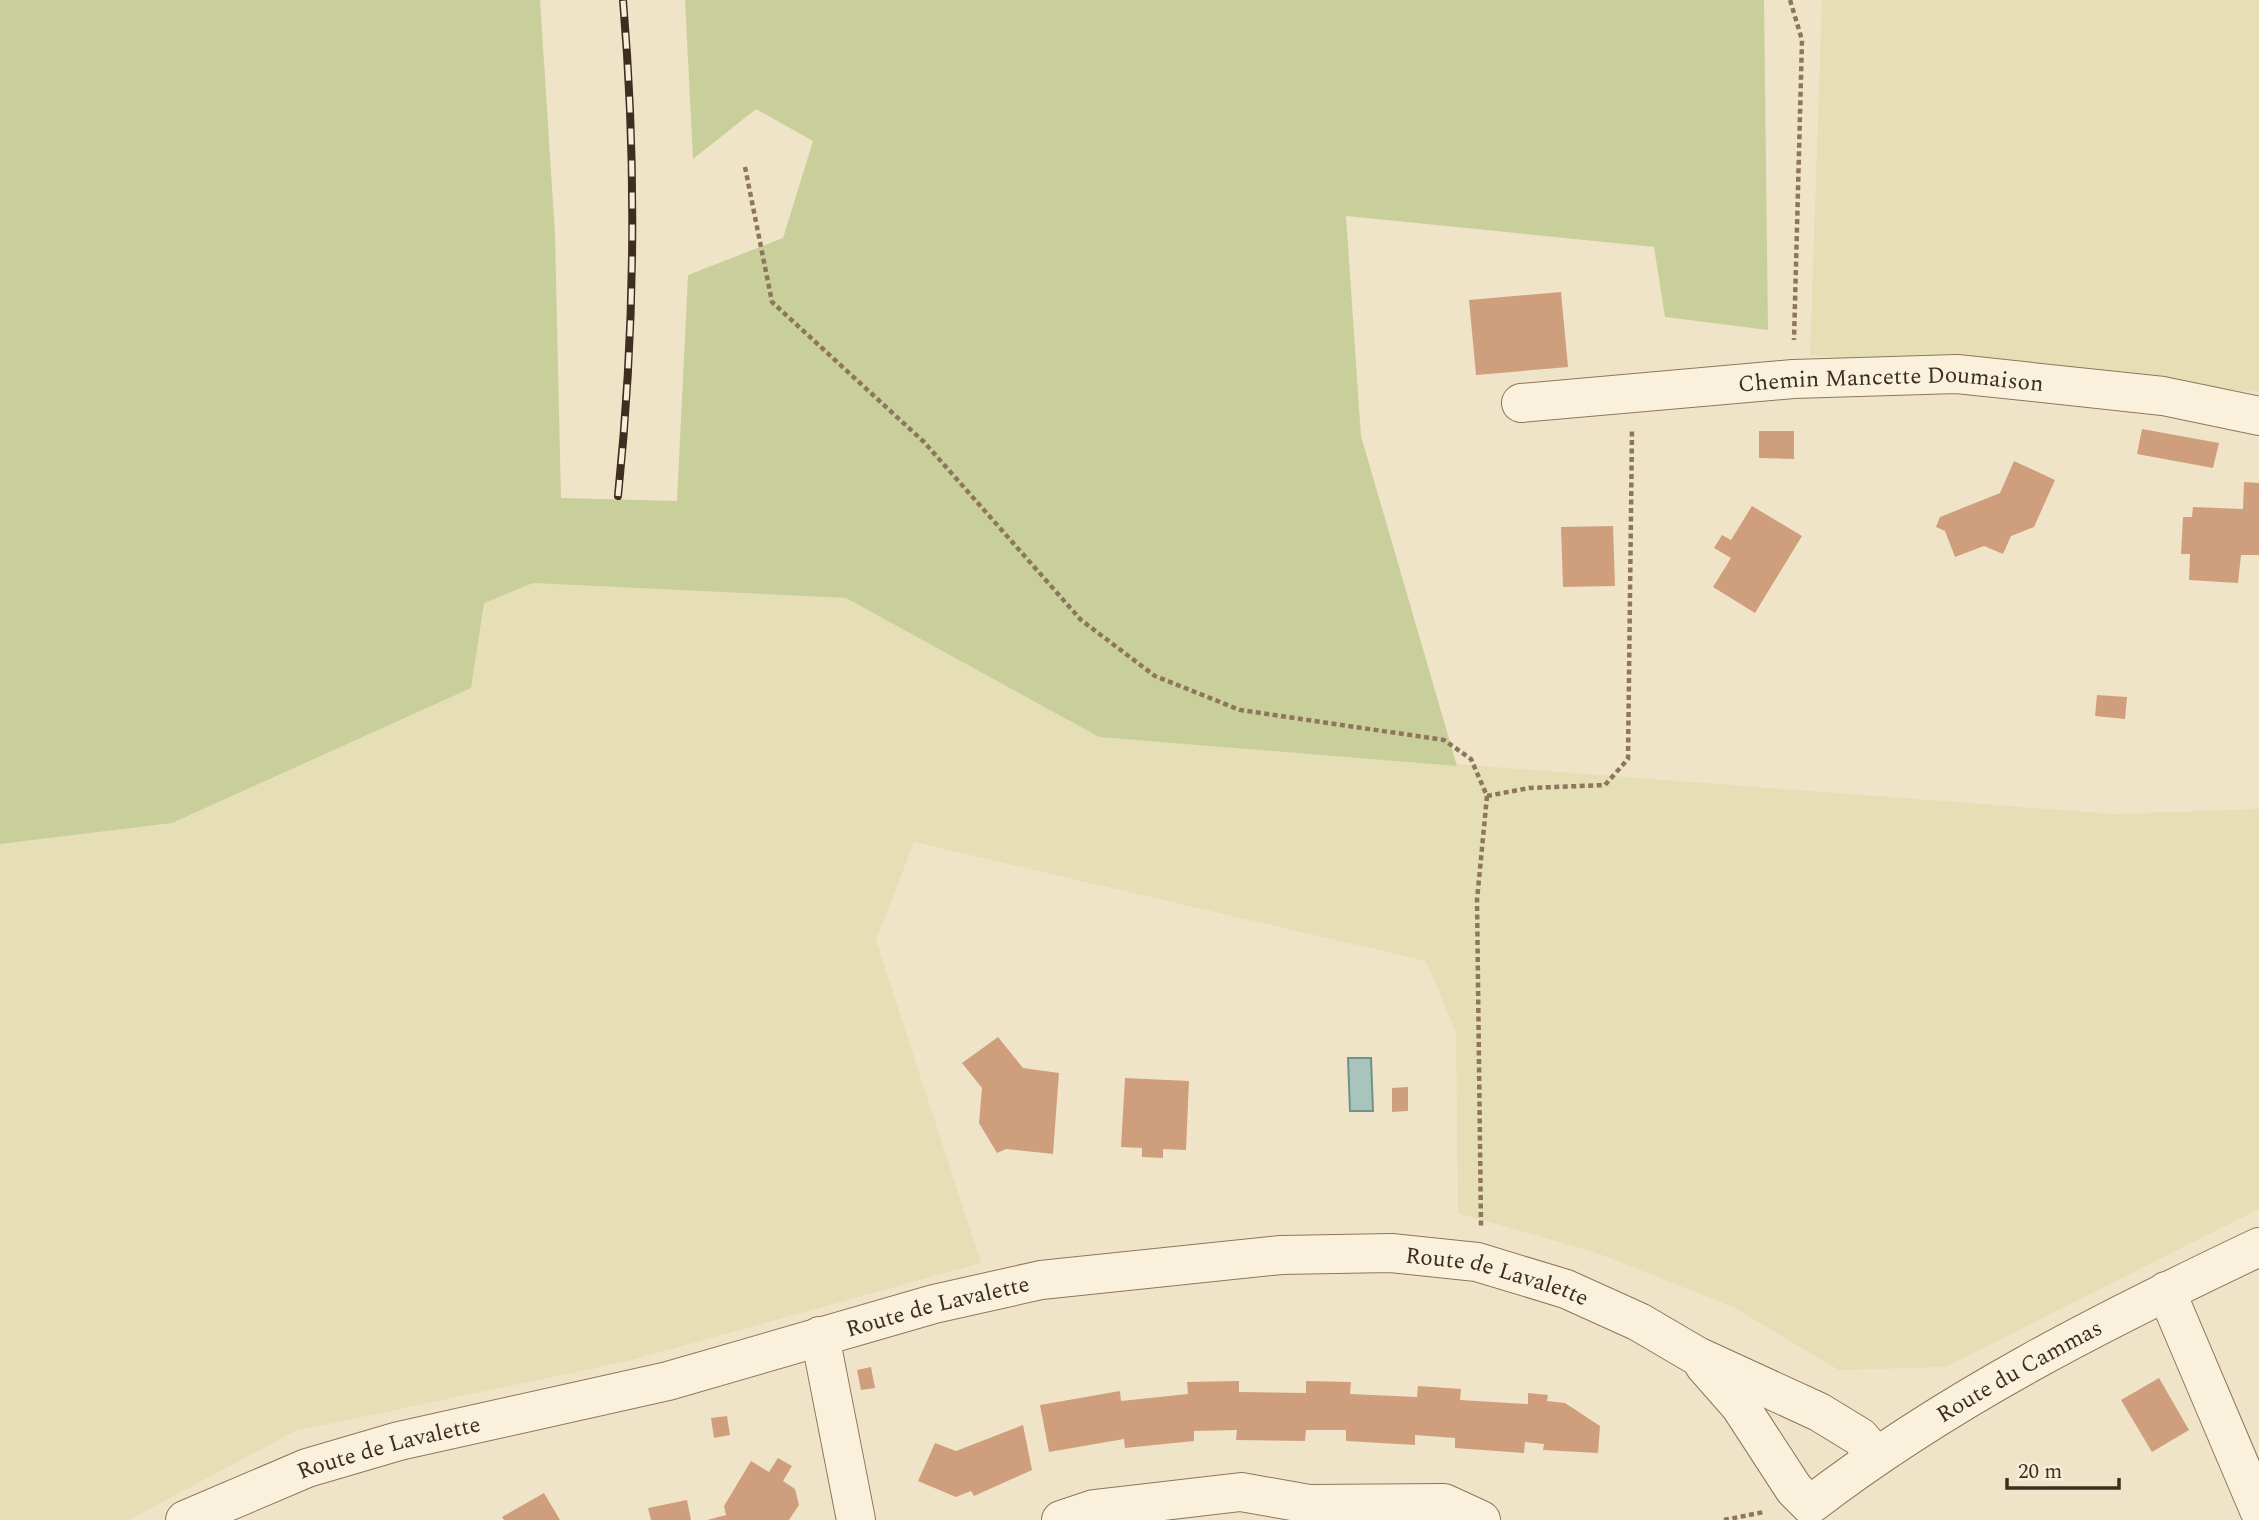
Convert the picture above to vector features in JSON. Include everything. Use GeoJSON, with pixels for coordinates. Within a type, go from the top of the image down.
{"type":"FeatureCollection","features":[{"type":"Feature","properties":{"kind":"street","name":"Chemin Mancette Doumaison"},"geometry":{"type":"LineString","coordinates":[[1521,403],[1793,379],[1957,374],[2163,396],[2259,416]]}},
{"type":"Feature","properties":{"kind":"street","name":"Route du Cammas"},"geometry":{"type":"LineString","coordinates":[[1802,1512],[1875,1455],[2028,1363],[2166,1291],[2259,1247]]}},
{"type":"Feature","properties":{"kind":"street","name":"Route de Lavalette"},"geometry":{"type":"LineString","coordinates":[[185,1520],[307,1468],[399,1441],[668,1381],[934,1304],[1041,1280],[1281,1255],[1391,1253],[1477,1262],[1566,1289],[1639,1322],[1697,1356],[1819,1412],[1860,1437],[1875,1455]]}},
{"type":"Feature","properties":{"kind":"street"},"geometry":{"type":"LineString","coordinates":[[2166,1291],[2259,1510]]}},
{"type":"Feature","properties":{"kind":"street"},"geometry":{"type":"LineString","coordinates":[[820,1336],[856,1520]]}},
{"type":"Feature","properties":{"kind":"street","name":"Route de Lavalette"},"geometry":{"type":"LineString","coordinates":[[1697,1356],[1740,1406],[1794,1489],[1802,1512]]}},
{"type":"Feature","properties":{"kind":"street"},"geometry":{"type":"LineString","coordinates":[[1061,1520],[1094,1509],[1241,1492],[1309,1512],[1444,1503],[1481,1520]]}},
{"type":"Feature","properties":{"kind":"path"},"geometry":{"type":"LineString","coordinates":[[1790,0],[1802,40],[1793,379]]}},
{"type":"Feature","properties":{"kind":"path"},"geometry":{"type":"LineString","coordinates":[[745,167],[772,302],[924,442],[1081,620],[1155,676],[1240,710],[1444,740],[1471,759],[1487,796],[1477,900],[1481,1228],[1477,1262]]}},
{"type":"Feature","properties":{"kind":"path"},"geometry":{"type":"LineString","coordinates":[[1487,796],[1529,788],[1605,785],[1628,759],[1632,395]]}},
{"type":"Feature","properties":{"kind":"shaded area"},"geometry":{"type":"Polygon","coordinates":[[[1822,0],[2259,0],[2259,392],[1810,355],[1822,0]]]}},
{"type":"Feature","properties":{"kind":"shaded area"},"geometry":{"type":"Polygon","coordinates":[[[533,583],[846,598],[1099,737],[2114,814],[2259,809],[2259,1209],[1945,1367],[1839,1370],[1735,1308],[1597,1253],[1458,1213],[1456,1032],[1426,961],[914,842],[876,940],[981,1263],[628,1361],[295,1431],[129,1520],[0,1520],[0,844],[172,823],[484,603],[533,583]]]}},
{"type":"Feature","properties":{"kind":"green space"},"geometry":{"type":"Polygon","coordinates":[[[0,0],[540,0],[555,233],[561,498],[677,501],[688,275],[783,238],[813,141],[756,109],[693,159],[685,0],[1764,0],[1768,330],[1665,317],[1654,247],[1346,216],[1361,436],[1457,766],[1099,737],[846,598],[533,583],[484,603],[471,688],[172,823],[0,844],[0,0]]]}},
{"type":"Feature","properties":{"kind":"water"},"geometry":{"type":"Polygon","coordinates":[[[1348,1058],[1371,1058],[1373,1111],[1350,1111],[1348,1058]]]}},
{"type":"Feature","properties":{"kind":"building"},"geometry":{"type":"Polygon","coordinates":[[[1561,292],[1568,367],[1476,375],[1469,300],[1561,292]]]}},
{"type":"Feature","properties":{"kind":"building"},"geometry":{"type":"Polygon","coordinates":[[[2142,429],[2219,443],[2213,468],[2137,454],[2142,429]]]}},
{"type":"Feature","properties":{"kind":"building"},"geometry":{"type":"Polygon","coordinates":[[[1759,431],[1794,431],[1794,459],[1759,458],[1759,431]]]}},
{"type":"Feature","properties":{"kind":"building"},"geometry":{"type":"Polygon","coordinates":[[[2014,461],[2055,480],[2034,527],[2011,536],[2003,554],[1984,546],[1955,557],[1945,531],[1936,527],[1940,517],[2000,493],[2014,461]]]}},
{"type":"Feature","properties":{"kind":"building"},"geometry":{"type":"Polygon","coordinates":[[[2244,482],[2259,483],[2259,555],[2241,555],[2238,583],[2189,580],[2190,554],[2181,554],[2183,517],[2192,517],[2193,507],[2243,509],[2244,482]]]}},
{"type":"Feature","properties":{"kind":"building"},"geometry":{"type":"Polygon","coordinates":[[[1752,506],[1802,536],[1755,613],[1713,587],[1731,558],[1714,548],[1722,535],[1731,540],[1752,506]]]}},
{"type":"Feature","properties":{"kind":"building"},"geometry":{"type":"Polygon","coordinates":[[[1613,526],[1615,586],[1563,587],[1561,527],[1613,526]]]}},
{"type":"Feature","properties":{"kind":"building"},"geometry":{"type":"Polygon","coordinates":[[[2097,695],[2127,697],[2125,719],[2095,716],[2097,695]]]}},
{"type":"Feature","properties":{"kind":"building"},"geometry":{"type":"Polygon","coordinates":[[[998,1037],[1023,1068],[1059,1073],[1053,1154],[1006,1149],[997,1153],[979,1123],[982,1088],[962,1063],[998,1037]]]}},
{"type":"Feature","properties":{"kind":"building"},"geometry":{"type":"Polygon","coordinates":[[[1125,1078],[1189,1081],[1186,1150],[1163,1149],[1163,1158],[1142,1157],[1142,1148],[1121,1147],[1125,1078]]]}},
{"type":"Feature","properties":{"kind":"building"},"geometry":{"type":"Polygon","coordinates":[[[1408,1087],[1408,1111],[1392,1112],[1392,1088],[1408,1087]]]}},
{"type":"Feature","properties":{"kind":"building"},"geometry":{"type":"Polygon","coordinates":[[[871,1367],[875,1388],[861,1390],[857,1370],[871,1367]]]}},
{"type":"Feature","properties":{"kind":"building"},"geometry":{"type":"Polygon","coordinates":[[[2159,1378],[2189,1430],[2152,1452],[2121,1400],[2159,1378]]]}},
{"type":"Feature","properties":{"kind":"building"},"geometry":{"type":"Polygon","coordinates":[[[1239,1381],[1239,1392],[1306,1393],[1306,1381],[1351,1382],[1350,1394],[1417,1397],[1418,1386],[1461,1389],[1460,1400],[1528,1404],[1528,1393],[1548,1395],[1547,1401],[1565,1403],[1600,1426],[1598,1453],[1543,1450],[1544,1444],[1525,1442],[1524,1453],[1455,1448],[1455,1438],[1415,1435],[1415,1445],[1346,1441],[1346,1430],[1306,1430],[1305,1441],[1236,1440],[1237,1430],[1194,1431],[1194,1441],[1125,1448],[1124,1439],[1049,1452],[1040,1405],[1120,1391],[1121,1401],[1188,1394],[1187,1382],[1239,1381]]]}},
{"type":"Feature","properties":{"kind":"building"},"geometry":{"type":"Polygon","coordinates":[[[727,1416],[730,1435],[714,1438],[711,1418],[727,1416]]]}},
{"type":"Feature","properties":{"kind":"building"},"geometry":{"type":"Polygon","coordinates":[[[1023,1425],[1032,1470],[974,1496],[971,1491],[956,1497],[918,1481],[935,1443],[956,1451],[1023,1425]]]}},
{"type":"Feature","properties":{"kind":"building"},"geometry":{"type":"Polygon","coordinates":[[[778,1458],[792,1466],[783,1481],[795,1489],[799,1505],[789,1520],[707,1520],[726,1515],[724,1506],[751,1461],[769,1472],[778,1458]]]}},
{"type":"Feature","properties":{"kind":"building"},"geometry":{"type":"Polygon","coordinates":[[[544,1493],[560,1520],[504,1520],[502,1517],[544,1493]]]}},
{"type":"Feature","properties":{"kind":"building"},"geometry":{"type":"Polygon","coordinates":[[[687,1500],[691,1520],[651,1520],[648,1508],[687,1500]]]}},
{"type":"Feature","properties":{"kind":"railway"},"geometry":{"type":"LineString","coordinates":[[618,496],[628,372],[632,248],[631,124],[623,0]]}}]}
